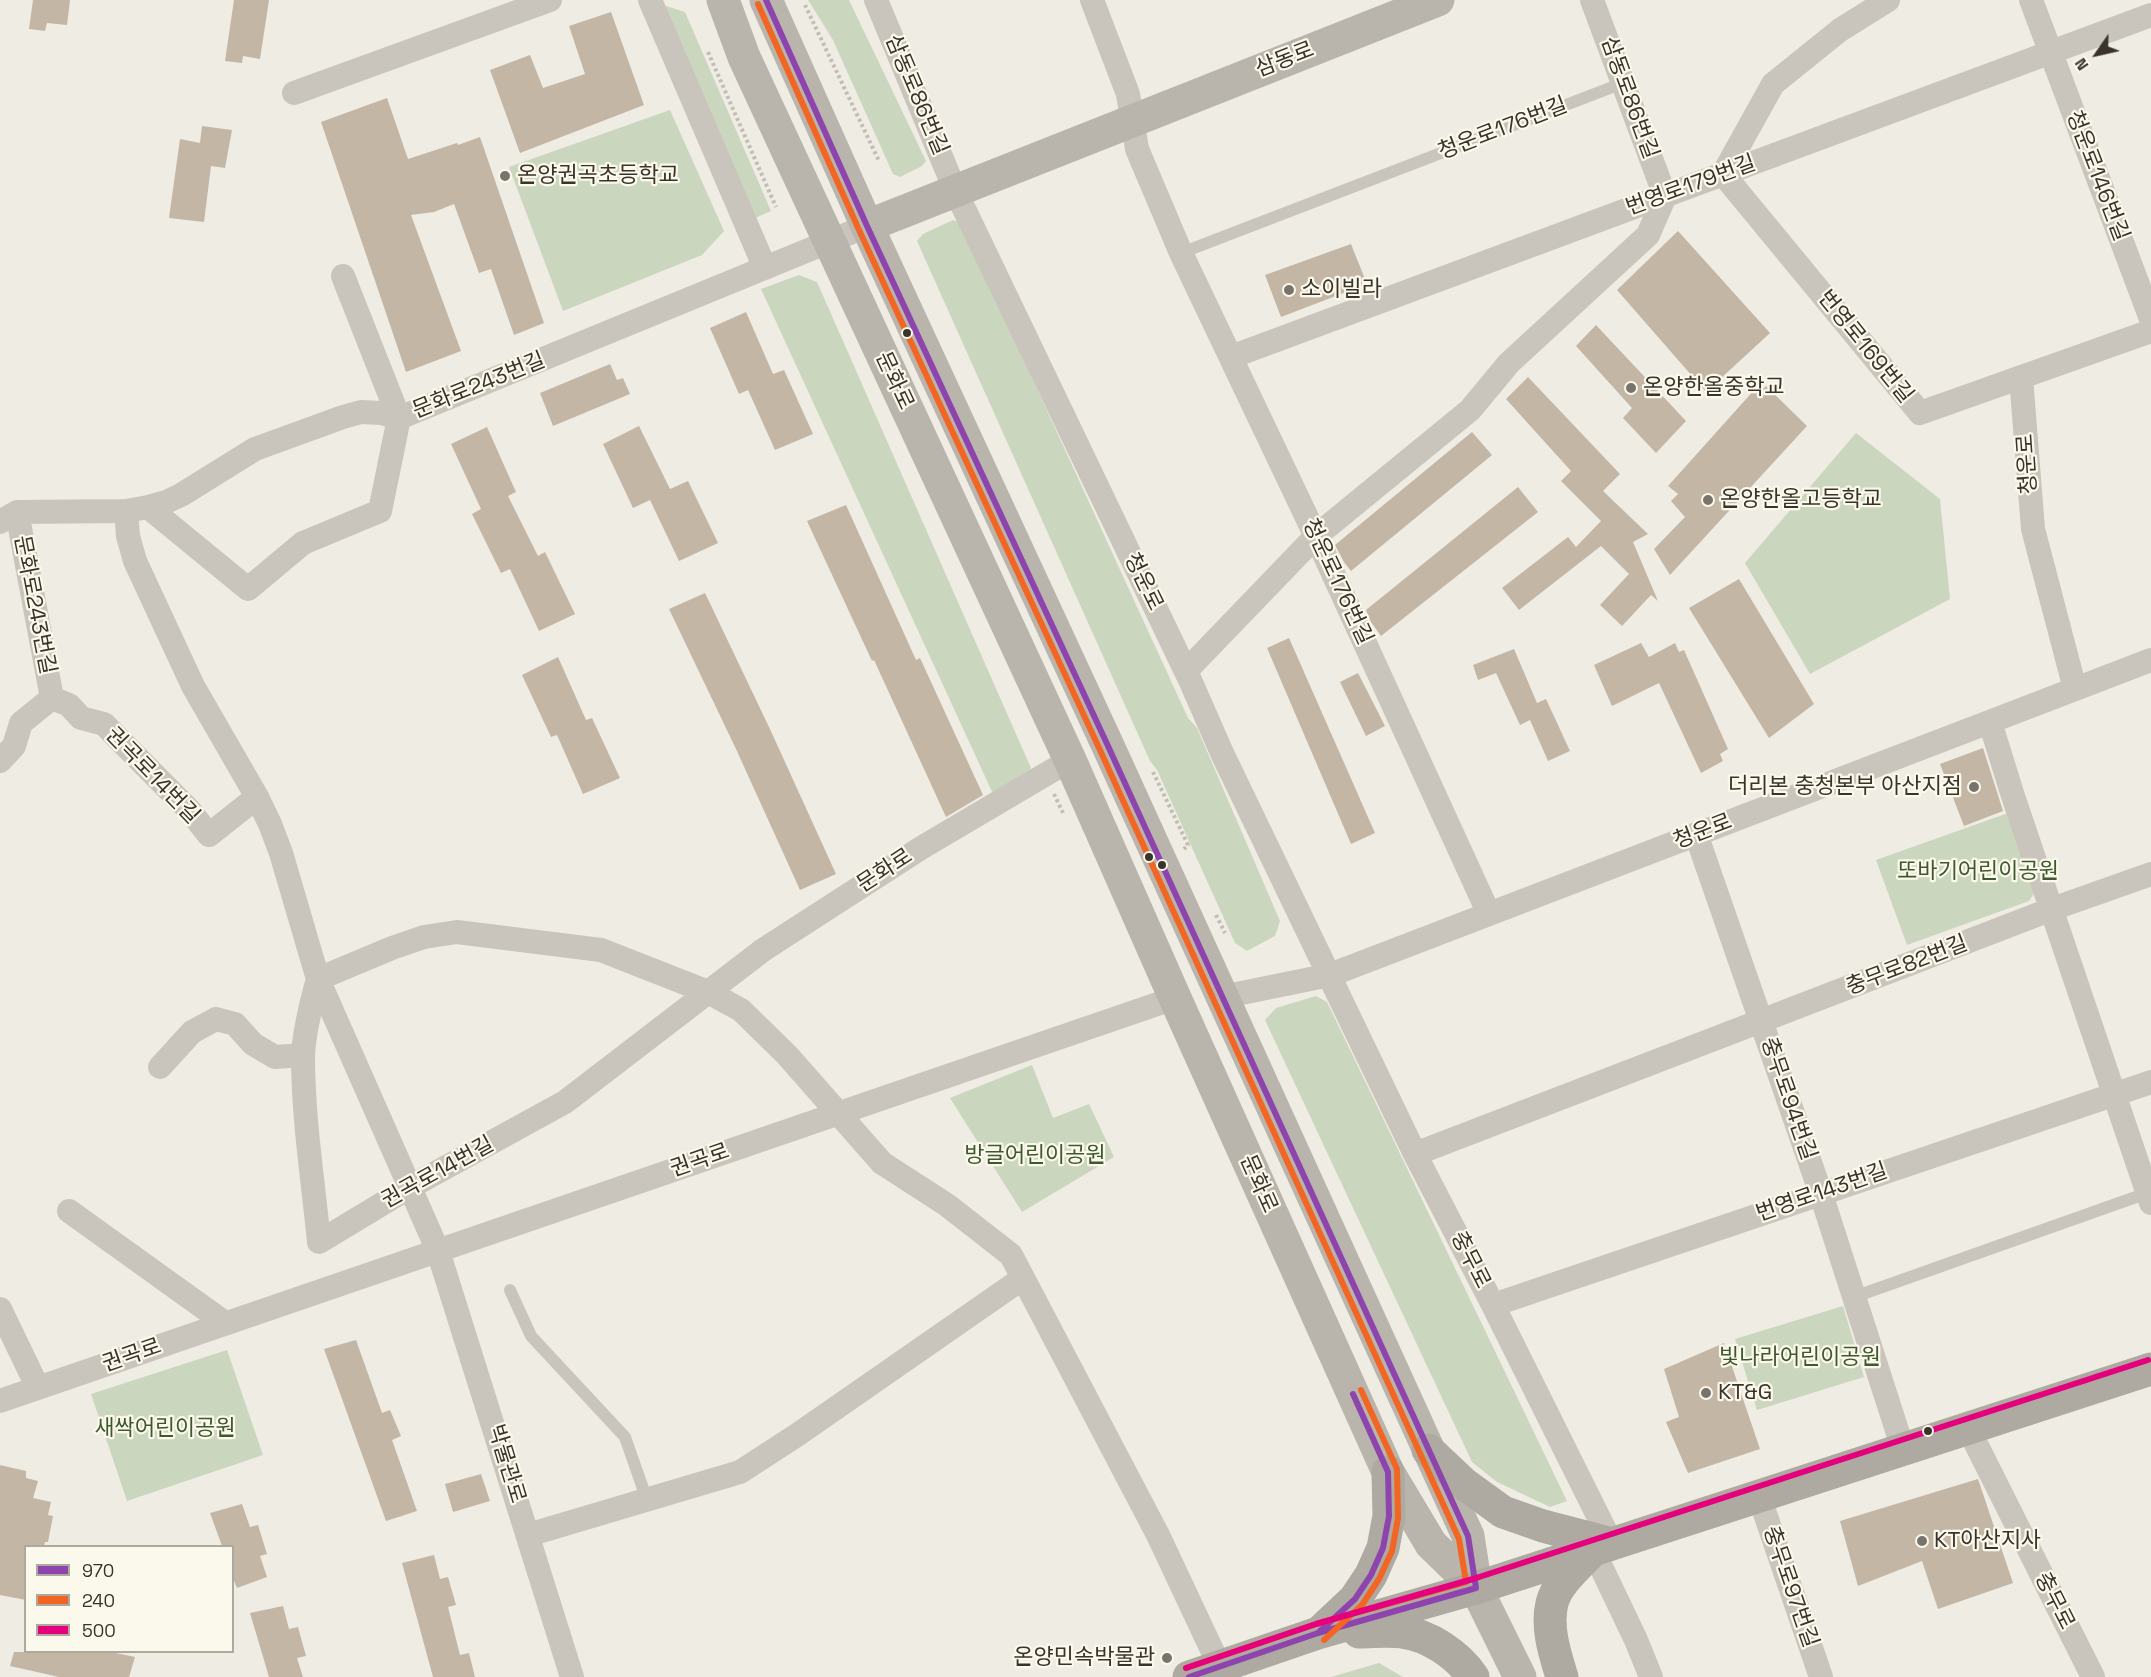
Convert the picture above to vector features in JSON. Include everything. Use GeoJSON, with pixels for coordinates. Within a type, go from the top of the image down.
{"type":"FeatureCollection","features":[{"type":"Feature","properties":{"kind":"main road","name":"문화로"},"geometry":{"type":"LineString","coordinates":[[723,0],[744,57],[1070,760],[1174,998],[1388,1472],[1431,1544],[1476,1588]]}},
{"type":"Feature","properties":{"kind":"main road","name":"문화로"},"geometry":{"type":"LineString","coordinates":[[766,0],[867,226],[1108,746],[1468,1536],[1476,1588],[1520,1677]]}},
{"type":"Feature","properties":{"kind":"main road","name":"삼동로"},"geometry":{"type":"LineString","coordinates":[[867,226],[1438,0]]}},
{"type":"Feature","properties":{"kind":"main road"},"geometry":{"type":"LineString","coordinates":[[1189,1677],[1318,1633],[1476,1588],[2151,1369]]}},
{"type":"Feature","properties":{"kind":"main road"},"geometry":{"type":"LineString","coordinates":[[1428,1450],[1463,1483],[1503,1512],[1603,1547]]}},
{"type":"Feature","properties":{"kind":"main road"},"geometry":{"type":"LineString","coordinates":[[1318,1633],[1355,1599],[1371,1575],[1383,1548],[1389,1516],[1388,1472]]}},
{"type":"Feature","properties":{"kind":"main road"},"geometry":{"type":"LineString","coordinates":[[1562,1677],[1551,1637],[1552,1602],[1567,1577],[1603,1547]]}},
{"type":"Feature","properties":{"kind":"main road"},"geometry":{"type":"LineString","coordinates":[[1318,1633],[1402,1632],[1429,1639],[1465,1666],[1473,1677]]}},
{"type":"Feature","properties":{"kind":"street"},"geometry":{"type":"LineString","coordinates":[[294,93],[550,0]]}},
{"type":"Feature","properties":{"kind":"street"},"geometry":{"type":"LineString","coordinates":[[650,0],[765,268]]}},
{"type":"Feature","properties":{"kind":"street","name":"삼동로86번길"},"geometry":{"type":"LineString","coordinates":[[876,0],[955,190]]}},
{"type":"Feature","properties":{"kind":"street"},"geometry":{"type":"LineString","coordinates":[[1092,0],[1128,94],[1132,120]]}},
{"type":"Feature","properties":{"kind":"street","name":"삼동로86번길"},"geometry":{"type":"LineString","coordinates":[[1592,0],[1665,196]]}},
{"type":"Feature","properties":{"kind":"street"},"geometry":{"type":"LineString","coordinates":[[1723,174],[1773,84],[1840,30],[1888,0]]}},
{"type":"Feature","properties":{"kind":"street","name":"청운로146번길"},"geometry":{"type":"LineString","coordinates":[[2031,0],[2151,319]]}},
{"type":"Feature","properties":{"kind":"street","name":"번영로179번길"},"geometry":{"type":"LineString","coordinates":[[1231,357],[2151,15]]}},
{"type":"Feature","properties":{"kind":"street","name":"청운로176번길"},"geometry":{"type":"LineString","coordinates":[[1132,120],[1137,149],[1181,253],[1316,536],[1490,914]]}},
{"type":"Feature","properties":{"kind":"street","name":"번영로169번길"},"geometry":{"type":"LineString","coordinates":[[1723,174],[1920,413],[2151,331]]}},
{"type":"Feature","properties":{"kind":"street","name":"청운로"},"geometry":{"type":"LineString","coordinates":[[955,190],[1330,975]]}},
{"type":"Feature","properties":{"kind":"street"},"geometry":{"type":"LineString","coordinates":[[1186,671],[1316,536],[1470,410],[1509,363],[1648,235],[1665,196]]}},
{"type":"Feature","properties":{"kind":"street","name":"문화로243번길"},"geometry":{"type":"LineString","coordinates":[[52,698],[9,517],[137,509],[166,502],[255,449],[361,412],[381,413],[399,418],[867,226]]}},
{"type":"Feature","properties":{"kind":"street"},"geometry":{"type":"LineString","coordinates":[[343,276],[399,418],[380,511],[303,543],[248,589],[137,509],[128,536],[135,561],[193,686],[257,797],[281,853],[318,979],[424,937],[457,932],[601,950],[708,992],[741,1010],[787,1055],[882,1163],[947,1205],[1011,1255],[1158,1535],[1220,1666]]}},
{"type":"Feature","properties":{"kind":"street","name":"청운로"},"geometry":{"type":"LineString","coordinates":[[2021,377],[2033,529],[2075,689]]}},
{"type":"Feature","properties":{"kind":"street","name":"청운로"},"geometry":{"type":"LineString","coordinates":[[1222,997],[1330,975],[2151,660]]}},
{"type":"Feature","properties":{"kind":"street"},"geometry":{"type":"LineString","coordinates":[[0,761],[14,746],[21,723],[52,698]]}},
{"type":"Feature","properties":{"kind":"street","name":"권곡로14번길"},"geometry":{"type":"LineString","coordinates":[[52,698],[69,705],[81,718],[104,724],[190,812],[209,835],[257,797]]}},
{"type":"Feature","properties":{"kind":"street"},"geometry":{"type":"LineString","coordinates":[[1990,722],[2013,796],[2150,1197]]}},
{"type":"Feature","properties":{"kind":"street","name":"문화로"},"geometry":{"type":"LineString","coordinates":[[708,992],[763,950],[921,848],[1070,760]]}},
{"type":"Feature","properties":{"kind":"street","name":"충무로94번길"},"geometry":{"type":"LineString","coordinates":[[1696,834],[1821,1194],[1903,1449]]}},
{"type":"Feature","properties":{"kind":"street","name":"충무로82번길"},"geometry":{"type":"LineString","coordinates":[[1761,1022],[2052,909],[2151,874]]}},
{"type":"Feature","properties":{"kind":"street","name":"충무로"},"geometry":{"type":"LineString","coordinates":[[1330,975],[1415,1154],[1493,1305],[1603,1547],[1651,1677]]}},
{"type":"Feature","properties":{"kind":"street","name":"권곡로14번길"},"geometry":{"type":"LineString","coordinates":[[318,979],[303,1054],[319,1242],[410,1187],[565,1101],[708,992]]}},
{"type":"Feature","properties":{"kind":"street","name":"박물관로"},"geometry":{"type":"LineString","coordinates":[[318,979],[438,1251],[572,1677]]}},
{"type":"Feature","properties":{"kind":"street","name":"권곡로"},"geometry":{"type":"LineString","coordinates":[[0,1401],[1174,998]]}},
{"type":"Feature","properties":{"kind":"street"},"geometry":{"type":"LineString","coordinates":[[160,1067],[192,1032],[216,1019],[236,1024],[253,1044],[276,1057],[303,1054]]}},
{"type":"Feature","properties":{"kind":"street","name":"충무로94번길"},"geometry":{"type":"LineString","coordinates":[[1415,1154],[1761,1022]]}},
{"type":"Feature","properties":{"kind":"street","name":"번영로143번길"},"geometry":{"type":"LineString","coordinates":[[1493,1305],[2151,1082]]}},
{"type":"Feature","properties":{"kind":"street"},"geometry":{"type":"LineString","coordinates":[[69,1211],[225,1323]]}},
{"type":"Feature","properties":{"kind":"street"},"geometry":{"type":"LineString","coordinates":[[528,1535],[740,1472],[1023,1278]]}},
{"type":"Feature","properties":{"kind":"street"},"geometry":{"type":"LineString","coordinates":[[0,1309],[38,1388]]}},
{"type":"Feature","properties":{"kind":"street","name":"충무로"},"geometry":{"type":"LineString","coordinates":[[1968,1428],[2093,1677]]}},
{"type":"Feature","properties":{"kind":"street","name":"충무로97번길"},"geometry":{"type":"LineString","coordinates":[[1758,1496],[1821,1677]]}},
{"type":"Feature","properties":{"kind":"lane","name":"청운로176번길"},"geometry":{"type":"LineString","coordinates":[[1181,253],[1623,83]]}},
{"type":"Feature","properties":{"kind":"lane"},"geometry":{"type":"LineString","coordinates":[[1854,1297],[2136,1197],[2150,1197]]}},
{"type":"Feature","properties":{"kind":"lane"},"geometry":{"type":"LineString","coordinates":[[510,1290],[531,1336],[625,1437],[647,1500]]}},
{"type":"Feature","properties":{"kind":"path"},"geometry":{"type":"LineString","coordinates":[[805,5],[879,162]]}},
{"type":"Feature","properties":{"kind":"path"},"geometry":{"type":"LineString","coordinates":[[708,52],[776,207]]}},
{"type":"Feature","properties":{"kind":"path"},"geometry":{"type":"LineString","coordinates":[[1153,772],[1188,845],[1183,848],[1187,857]]}},
{"type":"Feature","properties":{"kind":"green space"},"geometry":{"type":"Polygon","coordinates":[[[808,0],[849,0],[926,161],[922,166],[900,177],[893,174],[833,40],[808,0]]]}},
{"type":"Feature","properties":{"kind":"green space"},"geometry":{"type":"Polygon","coordinates":[[[663,5],[685,12],[771,211],[755,218],[663,5]]]}},
{"type":"Feature","properties":{"kind":"green space"},"geometry":{"type":"Polygon","coordinates":[[[670,110],[724,231],[702,255],[563,311],[509,167],[670,110]]]}},
{"type":"Feature","properties":{"kind":"green space"},"geometry":{"type":"Polygon","coordinates":[[[953,220],[961,223],[1188,718],[1197,728],[1280,921],[1275,936],[1247,951],[1235,943],[1157,770],[1150,761],[917,241],[923,234],[953,220]]]}},
{"type":"Feature","properties":{"kind":"green space"},"geometry":{"type":"Polygon","coordinates":[[[799,275],[817,282],[1031,768],[1026,777],[994,796],[761,289],[799,275]]]}},
{"type":"Feature","properties":{"kind":"green space"},"geometry":{"type":"Polygon","coordinates":[[[1856,433],[1940,499],[1950,599],[1810,674],[1745,563],[1856,433]]]}},
{"type":"Feature","properties":{"kind":"green space","name":"또바기어린이공원"},"geometry":{"type":"Polygon","coordinates":[[[2008,813],[2036,891],[2029,901],[1907,945],[1876,860],[2008,813]]]}},
{"type":"Feature","properties":{"kind":"green space"},"geometry":{"type":"Polygon","coordinates":[[[1316,996],[1327,1002],[1567,1501],[1550,1507],[1497,1482],[1472,1462],[1265,1020],[1276,1008],[1316,996]]]}},
{"type":"Feature","properties":{"kind":"green space","name":"방글어린이공원"},"geometry":{"type":"Polygon","coordinates":[[[1032,1065],[1053,1118],[1089,1104],[1114,1157],[1022,1212],[950,1098],[1032,1065]]]}},
{"type":"Feature","properties":{"kind":"green space","name":"빛나라어린이공원"},"geometry":{"type":"Polygon","coordinates":[[[1843,1306],[1864,1377],[1757,1410],[1735,1339],[1843,1306]]]}},
{"type":"Feature","properties":{"kind":"green space","name":"새싹어린이공원"},"geometry":{"type":"Polygon","coordinates":[[[227,1350],[263,1455],[127,1501],[91,1394],[227,1350]]]}},
{"type":"Feature","properties":{"kind":"green space"},"geometry":{"type":"Polygon","coordinates":[[[1379,1663],[1403,1677],[1331,1677],[1379,1663]]]}},
{"type":"Feature","properties":{"kind":"building"},"geometry":{"type":"Polygon","coordinates":[[[33,0],[70,0],[67,25],[47,23],[45,31],[29,29],[33,0]]]}},
{"type":"Feature","properties":{"kind":"building"},"geometry":{"type":"Polygon","coordinates":[[[234,0],[269,0],[260,59],[243,56],[242,63],[225,61],[234,0]]]}},
{"type":"Feature","properties":{"kind":"building"},"geometry":{"type":"Polygon","coordinates":[[[611,12],[644,105],[520,153],[490,70],[530,55],[543,88],[585,74],[569,26],[611,12]]]}},
{"type":"Feature","properties":{"kind":"building"},"geometry":{"type":"Polygon","coordinates":[[[387,98],[408,159],[480,137],[544,323],[514,335],[491,269],[479,273],[454,204],[434,212],[411,215],[461,351],[406,372],[321,122],[387,98]]]}},
{"type":"Feature","properties":{"kind":"building"},"geometry":{"type":"Polygon","coordinates":[[[202,126],[232,130],[225,168],[211,166],[204,222],[169,218],[180,139],[200,143],[202,126]]]}},
{"type":"Feature","properties":{"kind":"building"},"geometry":{"type":"Polygon","coordinates":[[[1678,231],[1770,333],[1706,392],[1617,290],[1678,231]]]}},
{"type":"Feature","properties":{"kind":"building"},"geometry":{"type":"Polygon","coordinates":[[[1351,244],[1367,284],[1281,317],[1265,275],[1351,244]]]}},
{"type":"Feature","properties":{"kind":"building"},"geometry":{"type":"Polygon","coordinates":[[[746,312],[773,374],[784,370],[813,434],[775,450],[748,390],[739,394],[710,328],[746,312]]]}},
{"type":"Feature","properties":{"kind":"building"},"geometry":{"type":"Polygon","coordinates":[[[1596,325],[1686,421],[1656,453],[1623,418],[1632,408],[1576,346],[1596,325]]]}},
{"type":"Feature","properties":{"kind":"building"},"geometry":{"type":"Polygon","coordinates":[[[610,364],[617,380],[623,378],[630,394],[553,426],[540,393],[610,364]]]}},
{"type":"Feature","properties":{"kind":"building"},"geometry":{"type":"Polygon","coordinates":[[[1528,377],[1620,474],[1603,491],[1648,534],[1633,542],[1658,601],[1651,595],[1622,626],[1600,605],[1629,574],[1601,546],[1519,610],[1502,588],[1568,537],[1576,547],[1601,521],[1561,481],[1571,471],[1506,399],[1528,377]]]}},
{"type":"Feature","properties":{"kind":"building"},"geometry":{"type":"Polygon","coordinates":[[[1766,386],[1807,426],[1670,575],[1654,549],[1685,517],[1671,501],[1678,494],[1668,486],[1756,388],[1760,392],[1766,386]]]}},
{"type":"Feature","properties":{"kind":"building"},"geometry":{"type":"Polygon","coordinates":[[[639,426],[670,489],[688,481],[718,543],[679,561],[650,500],[633,508],[603,444],[639,426]]]}},
{"type":"Feature","properties":{"kind":"building"},"geometry":{"type":"Polygon","coordinates":[[[487,427],[516,492],[508,496],[538,556],[545,552],[575,614],[539,631],[510,569],[501,573],[472,514],[481,509],[451,444],[487,427]]]}},
{"type":"Feature","properties":{"kind":"building"},"geometry":{"type":"Polygon","coordinates":[[[1472,432],[1492,455],[1351,571],[1335,545],[1472,432]]]}},
{"type":"Feature","properties":{"kind":"building"},"geometry":{"type":"Polygon","coordinates":[[[1518,487],[1538,512],[1381,636],[1366,610],[1518,487]]]}},
{"type":"Feature","properties":{"kind":"building"},"geometry":{"type":"Polygon","coordinates":[[[846,505],[916,660],[920,658],[983,795],[946,817],[807,521],[846,505]]]}},
{"type":"Feature","properties":{"kind":"building"},"geometry":{"type":"Polygon","coordinates":[[[1739,579],[1814,704],[1769,738],[1689,608],[1739,579]]]}},
{"type":"Feature","properties":{"kind":"building"},"geometry":{"type":"Polygon","coordinates":[[[705,593],[836,874],[800,890],[669,609],[705,593]]]}},
{"type":"Feature","properties":{"kind":"building"},"geometry":{"type":"Polygon","coordinates":[[[1289,638],[1375,833],[1351,844],[1267,648],[1289,638]]]}},
{"type":"Feature","properties":{"kind":"building"},"geometry":{"type":"Polygon","coordinates":[[[1641,643],[1649,657],[1675,643],[1679,652],[1684,650],[1728,749],[1720,754],[1723,761],[1701,773],[1659,683],[1612,706],[1594,665],[1641,643]]]}},
{"type":"Feature","properties":{"kind":"building"},"geometry":{"type":"Polygon","coordinates":[[[1514,649],[1537,703],[1546,699],[1570,751],[1548,761],[1530,720],[1520,725],[1496,673],[1478,680],[1473,665],[1514,649]]]}},
{"type":"Feature","properties":{"kind":"building"},"geometry":{"type":"Polygon","coordinates":[[[558,657],[586,720],[592,718],[620,778],[583,794],[557,735],[551,737],[522,675],[558,657]]]}},
{"type":"Feature","properties":{"kind":"building"},"geometry":{"type":"Polygon","coordinates":[[[1358,673],[1385,726],[1366,736],[1340,682],[1358,673]]]}},
{"type":"Feature","properties":{"kind":"building","name":"더리본 충청본부 아산지점"},"geometry":{"type":"Polygon","coordinates":[[[1983,748],[2003,811],[1964,826],[1940,764],[1983,748]]]}},
{"type":"Feature","properties":{"kind":"building"},"geometry":{"type":"Polygon","coordinates":[[[356,1340],[382,1413],[390,1410],[401,1436],[392,1440],[417,1511],[386,1521],[324,1349],[356,1340]]]}},
{"type":"Feature","properties":{"kind":"building","name":"KT&G"},"geometry":{"type":"Polygon","coordinates":[[[1724,1343],[1760,1449],[1688,1473],[1666,1422],[1679,1417],[1664,1369],[1724,1343]]]}},
{"type":"Feature","properties":{"kind":"building"},"geometry":{"type":"Polygon","coordinates":[[[0,1465],[26,1471],[26,1478],[38,1481],[33,1498],[51,1502],[48,1515],[53,1516],[48,1542],[45,1542],[44,1545],[24,1545],[24,1600],[0,1595],[0,1465]]]}},
{"type":"Feature","properties":{"kind":"building"},"geometry":{"type":"Polygon","coordinates":[[[481,1474],[490,1501],[453,1512],[445,1484],[481,1474]]]}},
{"type":"Feature","properties":{"kind":"building","name":"KT아산지사"},"geometry":{"type":"Polygon","coordinates":[[[1978,1479],[2013,1583],[1938,1609],[1922,1561],[1858,1586],[1840,1521],[1978,1479]]]}},
{"type":"Feature","properties":{"kind":"building"},"geometry":{"type":"Polygon","coordinates":[[[242,1504],[250,1527],[258,1525],[267,1554],[260,1556],[267,1577],[237,1588],[234,1581],[234,1545],[222,1545],[210,1513],[242,1504]]]}},
{"type":"Feature","properties":{"kind":"building"},"geometry":{"type":"Polygon","coordinates":[[[434,1555],[440,1579],[448,1577],[456,1605],[448,1607],[460,1655],[469,1653],[475,1677],[433,1677],[402,1563],[434,1555]]]}},
{"type":"Feature","properties":{"kind":"building"},"geometry":{"type":"Polygon","coordinates":[[[283,1606],[289,1629],[298,1627],[306,1656],[297,1658],[303,1677],[269,1677],[250,1613],[283,1606]]]}},
{"type":"Feature","properties":{"kind":"building"},"geometry":{"type":"Polygon","coordinates":[[[14,1652],[116,1653],[135,1657],[129,1677],[59,1677],[10,1666],[14,1652]]]}},
{"type":"Feature","properties":{"kind":"transit line","name":"970"},"geometry":{"type":"LineString","coordinates":[[766,0],[867,226],[1108,746],[1468,1536],[1476,1588],[1318,1633],[1189,1677]]}},
{"type":"Feature","properties":{"kind":"transit line","name":"240"},"geometry":{"type":"LineString","coordinates":[[758,4],[859,230],[1100,750],[1459,1539],[1466,1582],[1316,1624],[1186,1668]]}},
{"type":"Feature","properties":{"kind":"transit line","name":"500"},"geometry":{"type":"LineString","coordinates":[[1186,1668],[1316,1624],[1473,1579],[2148,1360]]}},
{"type":"Feature","properties":{"kind":"transit line","name":"240"},"geometry":{"type":"LineString","coordinates":[[1324,1640],[1362,1605],[1379,1579],[1392,1551],[1398,1518],[1397,1469],[1361,1390]]}},
{"type":"Feature","properties":{"kind":"transit line","name":"970"},"geometry":{"type":"LineString","coordinates":[[1318,1633],[1355,1599],[1371,1575],[1383,1548],[1389,1516],[1388,1472],[1353,1394]]}},
{"type":"Feature","properties":{"kind":"place","name":"온양권곡초등학교"},"geometry":{"type":"Point","coordinates":[505,176]}},
{"type":"Feature","properties":{"kind":"place","name":"소이빌라"},"geometry":{"type":"Point","coordinates":[1289,290]}},
{"type":"Feature","properties":{"kind":"place","name":"온양한올중학교"},"geometry":{"type":"Point","coordinates":[1631,388]}},
{"type":"Feature","properties":{"kind":"place","name":"온양한올고등학교"},"geometry":{"type":"Point","coordinates":[1708,500]}},
{"type":"Feature","properties":{"kind":"place","name":"더리본 충청본부 아산지점"},"geometry":{"type":"Point","coordinates":[1974,787]}},
{"type":"Feature","properties":{"kind":"place","name":"KT&G"},"geometry":{"type":"Point","coordinates":[1706,1393]}},
{"type":"Feature","properties":{"kind":"place","name":"KT아산지사"},"geometry":{"type":"Point","coordinates":[1922,1541]}},
{"type":"Feature","properties":{"kind":"place","name":"온양민속박물관"},"geometry":{"type":"Point","coordinates":[1167,1658]}}]}
